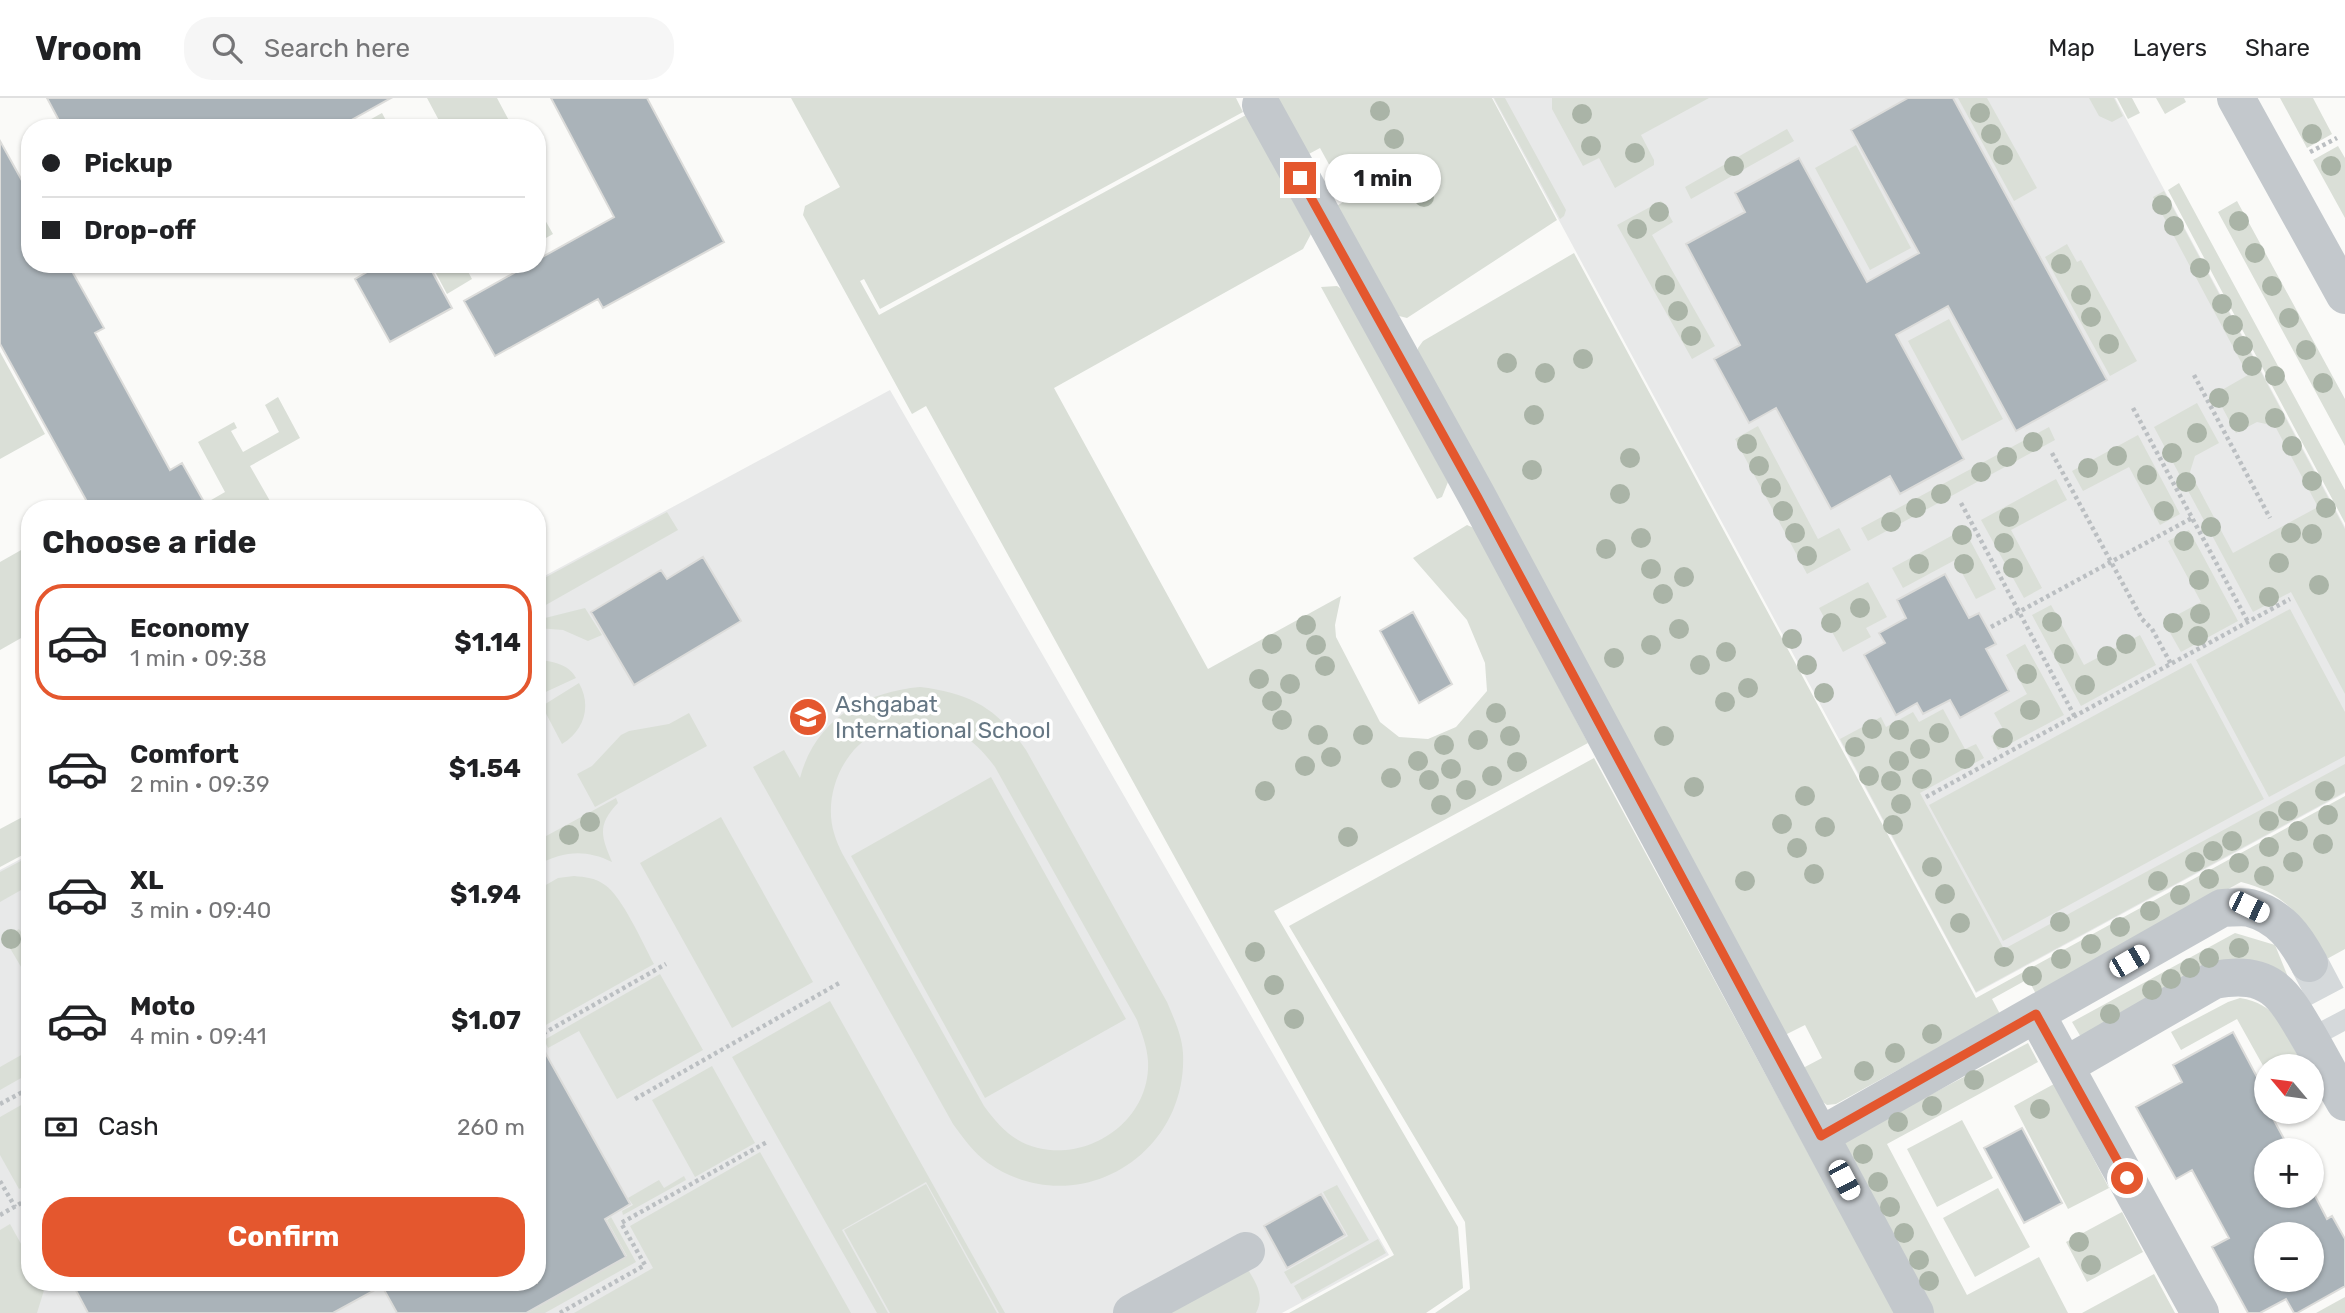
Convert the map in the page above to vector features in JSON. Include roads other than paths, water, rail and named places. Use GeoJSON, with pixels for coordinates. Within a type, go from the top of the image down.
{"type":"FeatureCollection","features":[{"type":"Feature","properties":{"kind":"street"},"geometry":{"type":"LineString","coordinates":[[2236,98],[2345,295]]}},
{"type":"Feature","properties":{"kind":"street"},"geometry":{"type":"LineString","coordinates":[[1261,105],[1477,496],[1915,1313]]}},
{"type":"Feature","properties":{"kind":"street"},"geometry":{"type":"LineString","coordinates":[[1821,1136],[2222,908],[2249,907],[2279,922],[2295,938],[2309,963]]}},
{"type":"Feature","properties":{"kind":"street"},"geometry":{"type":"LineString","coordinates":[[2065,1066],[2214,980],[2236,975],[2258,980],[2278,991],[2292,1007],[2345,1101]]}},
{"type":"Feature","properties":{"kind":"street"},"geometry":{"type":"LineString","coordinates":[[2036,1014],[2200,1313]]}},
{"type":"Feature","properties":{"kind":"street"},"geometry":{"type":"LineString","coordinates":[[1132,1313],[1246,1251]]}},
{"type":"Feature","properties":{"kind":"tunnel"},"geometry":{"type":"LineString","coordinates":[[2309,963],[2345,1031]]}},
{"type":"Feature","properties":{"kind":"place","name":"Ashgabat International School"},"geometry":{"type":"Point","coordinates":[808,717]}}]}
